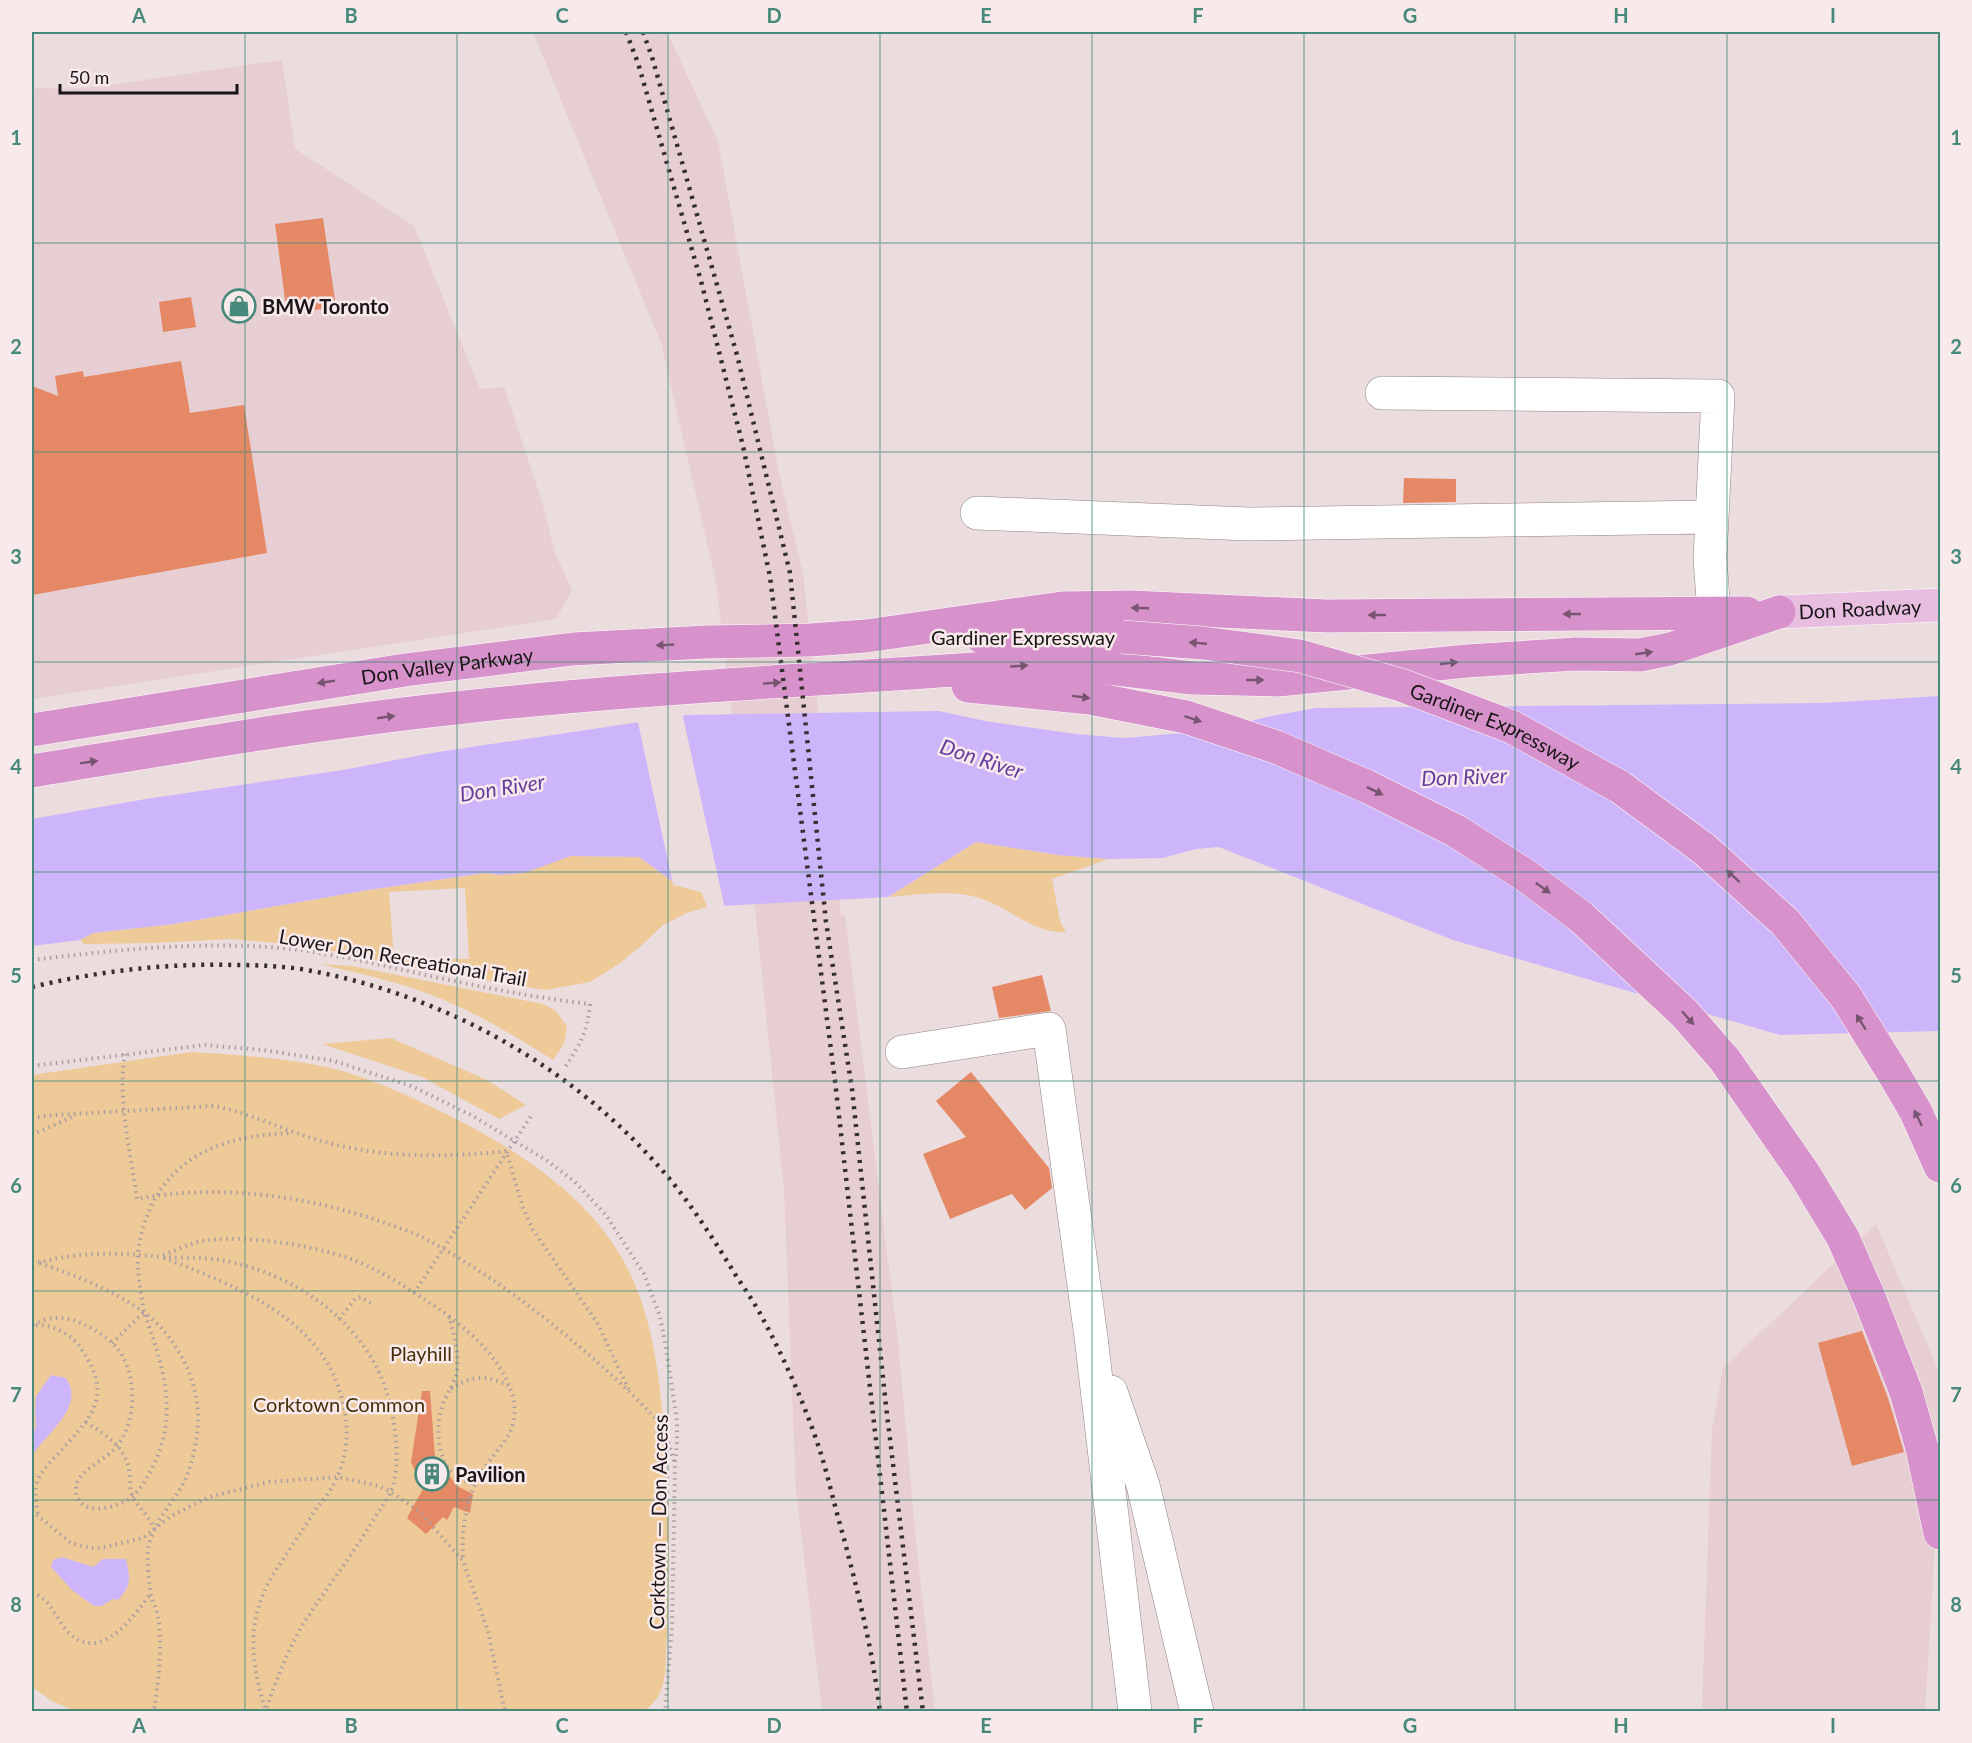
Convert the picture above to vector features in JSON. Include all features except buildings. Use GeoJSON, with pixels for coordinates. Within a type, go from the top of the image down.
{"type":"FeatureCollection","features":[{"type":"Feature","properties":{"kind":"highway"},"geometry":{"type":"LineString","coordinates":[[866,636],[1062,608],[1164,608],[1327,616],[1779,612]]}},
{"type":"Feature","properties":{"kind":"highway"},"geometry":{"type":"LineString","coordinates":[[32,771],[247,736],[455,708],[565,697],[1042,664],[1100,667],[1192,678],[1278,680],[1467,661],[1576,654],[1640,654],[1670,648],[1779,612]]}},
{"type":"Feature","properties":{"kind":"highway","name":"Gardiner Expressway"},"geometry":{"type":"LineString","coordinates":[[866,636],[1122,637],[1203,643],[1300,656],[1401,685],[1512,727],[1620,787],[1704,849],[1785,922],[1852,1006],[1916,1112],[1941,1166]]}},
{"type":"Feature","properties":{"kind":"highway","name":"Don Valley Parkway"},"geometry":{"type":"LineString","coordinates":[[32,730],[405,669],[573,649],[866,636]]}},
{"type":"Feature","properties":{"kind":"highway"},"geometry":{"type":"LineString","coordinates":[[856,678],[992,687],[1090,698],[1186,717],[1276,747],[1366,786],[1456,831],[1525,875],[1581,917],[1684,1012],[1725,1060],[1772,1125],[1843,1238],[1906,1392],[1922,1448],[1941,1533]]}},
{"type":"Feature","properties":{"kind":"main road","name":"Don Roadway"},"geometry":{"type":"LineString","coordinates":[[1779,612],[1941,605]]}},
{"type":"Feature","properties":{"kind":"lane"},"geometry":{"type":"LineString","coordinates":[[1382,393],[1718,396],[1710,559],[1714,613]]}},
{"type":"Feature","properties":{"kind":"lane"},"geometry":{"type":"LineString","coordinates":[[977,513],[1248,524],[1712,517]]}},
{"type":"Feature","properties":{"kind":"lane"},"geometry":{"type":"LineString","coordinates":[[903,1052],[1049,1029],[1091,1337],[1135,1712]]}},
{"type":"Feature","properties":{"kind":"lane"},"geometry":{"type":"LineString","coordinates":[[1091,1337],[1143,1485],[1197,1712]]}},
{"type":"Feature","properties":{"kind":"path","name":"Lower Don Recreational Trail"},"geometry":{"type":"LineString","coordinates":[[32,960],[118,950],[206,945],[282,948],[366,962],[520,994],[590,1004],[588,1026],[564,1069]]}},
{"type":"Feature","properties":{"kind":"path","name":"Corktown — Don Access"},"geometry":{"type":"LineString","coordinates":[[32,1066],[205,1045],[263,1050],[334,1061],[411,1086],[463,1111],[546,1160],[573,1181],[606,1215],[644,1274],[660,1316],[665,1342],[677,1421],[672,1625],[665,1712]]}},
{"type":"Feature","properties":{"kind":"path"},"geometry":{"type":"LineString","coordinates":[[125,1054],[122,1072],[125,1111],[137,1199],[188,1192],[242,1193],[305,1201],[368,1217],[421,1236],[494,1282],[557,1328],[630,1394],[662,1425],[675,1466]]}},
{"type":"Feature","properties":{"kind":"path"},"geometry":{"type":"LineString","coordinates":[[32,1118],[202,1106],[219,1107],[346,1147],[402,1154],[466,1155],[506,1151]]}},
{"type":"Feature","properties":{"kind":"path"},"geometry":{"type":"LineString","coordinates":[[32,1135],[79,1114]]}},
{"type":"Feature","properties":{"kind":"path"},"geometry":{"type":"LineString","coordinates":[[414,1293],[531,1116]]}},
{"type":"Feature","properties":{"kind":"path"},"geometry":{"type":"LineString","coordinates":[[32,1325],[43,1319],[64,1318],[85,1325],[112,1343],[121,1354],[128,1372],[133,1398],[128,1426],[118,1446],[79,1478],[75,1491],[82,1505],[97,1509],[132,1496],[158,1454],[164,1435],[167,1406],[160,1356],[144,1312],[138,1253],[144,1224],[157,1195],[179,1168],[203,1152],[246,1137],[296,1133]]}},
{"type":"Feature","properties":{"kind":"path"},"geometry":{"type":"LineString","coordinates":[[506,1151],[530,1224],[598,1324],[630,1394]]}},
{"type":"Feature","properties":{"kind":"path"},"geometry":{"type":"LineString","coordinates":[[160,1257],[198,1242],[217,1240],[242,1239],[273,1242],[315,1250],[369,1267],[462,1325],[497,1363],[510,1387],[514,1410],[511,1428],[476,1485],[464,1522],[463,1561]]}},
{"type":"Feature","properties":{"kind":"path"},"geometry":{"type":"LineString","coordinates":[[32,1263],[69,1256],[138,1253],[160,1257],[223,1260],[267,1272],[307,1292],[356,1336],[371,1358],[384,1384],[392,1409],[395,1462],[391,1492],[361,1541],[304,1624],[279,1671],[265,1711]]}},
{"type":"Feature","properties":{"kind":"path"},"geometry":{"type":"LineString","coordinates":[[160,1257],[215,1277],[293,1323],[322,1352],[341,1391],[346,1414],[346,1447],[338,1477],[271,1578],[258,1605],[253,1631],[253,1647],[256,1679],[265,1711]]}},
{"type":"Feature","properties":{"kind":"path"},"geometry":{"type":"LineString","coordinates":[[39,1262],[94,1283],[144,1312],[170,1339],[188,1370],[197,1404],[196,1441],[189,1470],[182,1487],[155,1529],[148,1550],[151,1593],[158,1617],[160,1673],[154,1712]]}},
{"type":"Feature","properties":{"kind":"path"},"geometry":{"type":"LineString","coordinates":[[339,1319],[356,1298],[361,1297],[372,1304]]}},
{"type":"Feature","properties":{"kind":"path"},"geometry":{"type":"LineString","coordinates":[[112,1343],[144,1312]]}},
{"type":"Feature","properties":{"kind":"path"},"geometry":{"type":"LineString","coordinates":[[449,1316],[458,1352],[456,1374],[440,1416],[440,1447],[454,1475],[476,1485]]}},
{"type":"Feature","properties":{"kind":"path"},"geometry":{"type":"LineString","coordinates":[[32,1325],[55,1328],[79,1344],[95,1371],[98,1385],[96,1400],[86,1422],[44,1469],[37,1483],[35,1495],[38,1515]]}},
{"type":"Feature","properties":{"kind":"path"},"geometry":{"type":"LineString","coordinates":[[451,1389],[461,1382],[480,1377],[499,1380],[510,1387]]}},
{"type":"Feature","properties":{"kind":"path"},"geometry":{"type":"LineString","coordinates":[[86,1422],[118,1446],[126,1456],[132,1496],[150,1518],[155,1529]]}},
{"type":"Feature","properties":{"kind":"path"},"geometry":{"type":"LineString","coordinates":[[32,1511],[71,1543],[100,1548],[137,1540],[182,1509],[209,1497],[238,1489],[269,1482],[338,1477],[376,1485],[421,1512],[463,1561],[488,1631],[505,1712]]}},
{"type":"Feature","properties":{"kind":"path"},"geometry":{"type":"LineString","coordinates":[[32,1593],[43,1598],[74,1637],[94,1643],[104,1641],[128,1623],[151,1593]]}},
{"type":"Feature","properties":{"kind":"shaded area"},"geometry":{"type":"Polygon","coordinates":[[[533,32],[667,32],[718,141],[779,473],[803,574],[841,915],[845,915],[898,1341],[916,1541],[935,1711],[822,1711],[796,1491],[784,1190],[757,927],[716,582],[661,343],[533,32]]]}},
{"type":"Feature","properties":{"kind":"shaded area","name":"BMW Toronto"},"geometry":{"type":"Polygon","coordinates":[[[282,60],[295,149],[414,226],[480,389],[504,387],[543,505],[555,553],[572,590],[556,619],[32,699],[32,101],[35,88],[74,89],[282,60]]]}},
{"type":"Feature","properties":{"kind":"shaded area"},"geometry":{"type":"Polygon","coordinates":[[[1876,1224],[1940,1374],[1940,1463],[1925,1711],[1717,1712],[1702,1708],[1712,1430],[1723,1368],[1876,1224]]]}},
{"type":"Feature","properties":{"kind":"green space"},"geometry":{"type":"Polygon","coordinates":[[[976,842],[1058,855],[1108,859],[1052,879],[1060,921],[1066,932],[1043,929],[976,897],[955,893],[932,893],[888,897],[976,842]]]}},
{"type":"Feature","properties":{"kind":"green space"},"geometry":{"type":"Polygon","coordinates":[[[571,856],[639,857],[672,881],[703,889],[709,906],[687,913],[663,925],[619,964],[590,982],[545,990],[430,971],[307,946],[231,939],[84,944],[80,940],[93,933],[174,924],[368,890],[485,873],[499,875],[571,856]],[[465,888],[389,892],[394,959],[469,959],[465,888]]]}},
{"type":"Feature","properties":{"kind":"green space"},"geometry":{"type":"Polygon","coordinates":[[[320,964],[352,966],[543,1004],[555,1010],[567,1026],[564,1044],[553,1060],[486,1020],[444,1000],[367,975],[320,964]]]}},
{"type":"Feature","properties":{"kind":"green space"},"geometry":{"type":"Polygon","coordinates":[[[391,1038],[487,1080],[526,1105],[499,1119],[422,1077],[322,1044],[391,1038]]]}},
{"type":"Feature","properties":{"kind":"green space","name":"Corktown Common"},"geometry":{"type":"Polygon","coordinates":[[[191,1052],[317,1065],[381,1084],[414,1099],[486,1135],[546,1175],[597,1223],[618,1251],[634,1282],[648,1322],[662,1405],[667,1482],[669,1539],[665,1671],[660,1692],[645,1711],[78,1712],[52,1701],[32,1687],[32,1075],[191,1052]]]}},
{"type":"Feature","properties":{"kind":"water","name":"Don River"},"geometry":{"type":"Polygon","coordinates":[[[1940,696],[1940,1031],[1780,1035],[1453,940],[1219,847],[1196,849],[1163,858],[1108,859],[1058,855],[976,842],[888,897],[720,906],[703,889],[672,881],[639,857],[571,856],[524,873],[499,875],[485,873],[368,890],[174,924],[93,933],[80,940],[32,946],[32,819],[146,799],[343,770],[432,753],[686,715],[939,711],[985,721],[1076,734],[1124,738],[1218,730],[1266,717],[1316,708],[1824,703],[1940,696]]]}},
{"type":"Feature","properties":{"kind":"water"},"geometry":{"type":"Polygon","coordinates":[[[51,1375],[66,1378],[71,1389],[71,1399],[62,1419],[32,1456],[32,1436],[36,1427],[36,1396],[51,1375]]]}},
{"type":"Feature","properties":{"kind":"water"},"geometry":{"type":"Polygon","coordinates":[[[62,1557],[93,1567],[103,1559],[126,1559],[129,1576],[126,1590],[118,1600],[113,1599],[101,1606],[94,1606],[72,1590],[51,1567],[53,1560],[62,1557]]]}},
{"type":"Feature","properties":{"kind":"pier"},"geometry":{"type":"Polygon","coordinates":[[[682,712],[725,909],[708,909],[701,892],[673,885],[637,718],[682,712]]]}},
{"type":"Feature","properties":{"kind":"railway"},"geometry":{"type":"LineString","coordinates":[[626,32],[638,63],[701,281],[743,446],[770,577],[835,1081],[907,1712]]}},
{"type":"Feature","properties":{"kind":"railway"},"geometry":{"type":"LineString","coordinates":[[643,32],[737,355],[790,573],[826,922],[852,1089],[886,1406],[923,1712]]}},
{"type":"Feature","properties":{"kind":"railway"},"geometry":{"type":"LineString","coordinates":[[32,987],[108,972],[159,967],[244,965],[301,969],[355,981],[407,997],[458,1018],[506,1043],[552,1072],[596,1105],[636,1142],[690,1205],[756,1306],[787,1367],[809,1419],[827,1474],[864,1622],[880,1712]]}},
{"type":"Feature","properties":{"kind":"place","name":"BMW Toronto"},"geometry":{"type":"Point","coordinates":[239,306]}},
{"type":"Feature","properties":{"kind":"place","name":"Pavilion"},"geometry":{"type":"Point","coordinates":[432,1474]}},
{"type":"Feature","properties":{"kind":"park label","name":"Playhill"},"geometry":{"type":"Point","coordinates":[421,1353]}}]}
